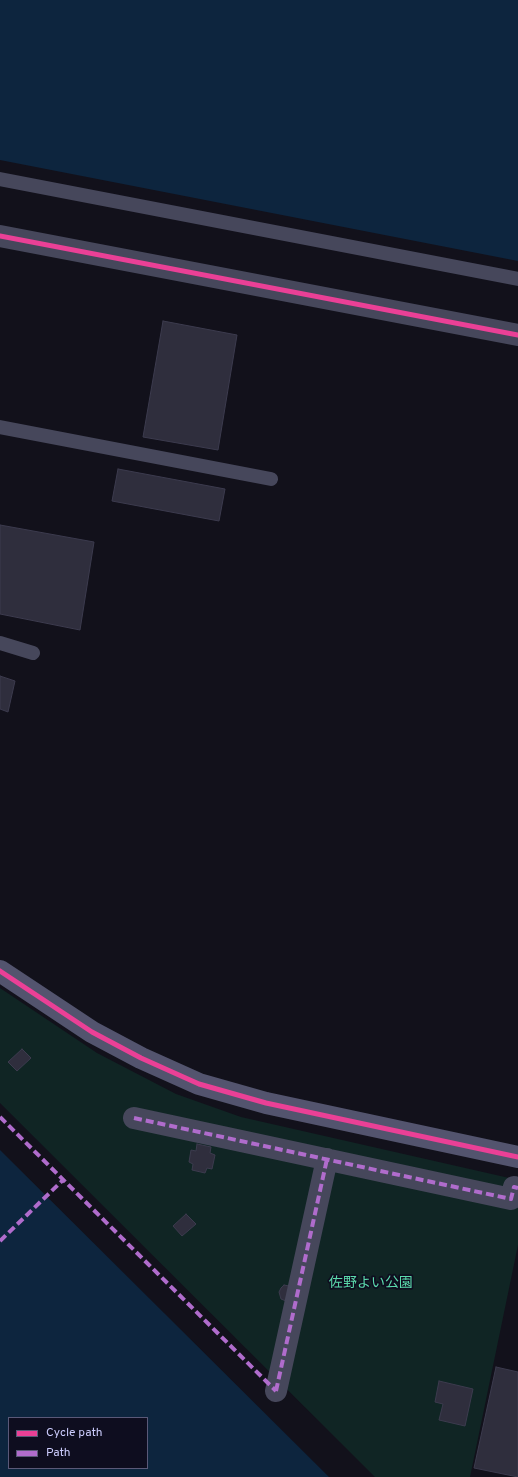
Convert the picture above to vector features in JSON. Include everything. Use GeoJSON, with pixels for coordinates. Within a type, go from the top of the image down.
{"type":"FeatureCollection","features":[{"type":"Feature","properties":{"kind":"street"},"geometry":{"type":"LineString","coordinates":[[0,236],[518,335]]}},
{"type":"Feature","properties":{"kind":"street"},"geometry":{"type":"LineString","coordinates":[[0,971],[92,1032],[141,1058],[199,1084],[266,1103],[518,1157]]}},
{"type":"Feature","properties":{"kind":"street"},"geometry":{"type":"LineString","coordinates":[[134,1118],[511,1199],[514,1187],[518,1188]]}},
{"type":"Feature","properties":{"kind":"street"},"geometry":{"type":"LineString","coordinates":[[276,1391],[327,1159]]}},
{"type":"Feature","properties":{"kind":"lane"},"geometry":{"type":"LineString","coordinates":[[0,179],[518,279]]}},
{"type":"Feature","properties":{"kind":"lane"},"geometry":{"type":"LineString","coordinates":[[0,427],[271,479]]}},
{"type":"Feature","properties":{"kind":"lane"},"geometry":{"type":"LineString","coordinates":[[0,643],[33,653]]}},
{"type":"Feature","properties":{"kind":"green space","name":"佐野よい公園"},"geometry":{"type":"Polygon","coordinates":[[[0,988],[97,1053],[176,1094],[241,1117],[518,1180],[518,1245],[470,1477],[375,1477],[0,1103],[0,988]]]}},
{"type":"Feature","properties":{"kind":"water"},"geometry":{"type":"Polygon","coordinates":[[[0,0],[518,0],[518,261],[0,160],[0,0]]]}},
{"type":"Feature","properties":{"kind":"water"},"geometry":{"type":"Polygon","coordinates":[[[0,1150],[329,1477],[0,1477],[0,1150]]]}},
{"type":"Feature","properties":{"kind":"building"},"geometry":{"type":"Polygon","coordinates":[[[163,321],[237,335],[218,450],[143,437],[163,321]]]}},
{"type":"Feature","properties":{"kind":"building"},"geometry":{"type":"Polygon","coordinates":[[[118,469],[225,489],[219,521],[112,501],[118,469]]]}},
{"type":"Feature","properties":{"kind":"building"},"geometry":{"type":"Polygon","coordinates":[[[0,525],[94,542],[80,630],[0,614],[0,525]]]}},
{"type":"Feature","properties":{"kind":"building"},"geometry":{"type":"Polygon","coordinates":[[[0,676],[15,681],[8,712],[0,709],[0,676]]]}},
{"type":"Feature","properties":{"kind":"building"},"geometry":{"type":"Polygon","coordinates":[[[22,1049],[31,1058],[17,1071],[8,1062],[22,1049]]]}},
{"type":"Feature","properties":{"kind":"building"},"geometry":{"type":"Polygon","coordinates":[[[197,1144],[211,1147],[210,1153],[215,1155],[212,1169],[207,1168],[205,1173],[192,1170],[193,1164],[189,1162],[191,1150],[196,1151],[197,1144]]]}},
{"type":"Feature","properties":{"kind":"building"},"geometry":{"type":"Polygon","coordinates":[[[186,1214],[196,1224],[182,1236],[173,1226],[186,1214]]]}},
{"type":"Feature","properties":{"kind":"building"},"geometry":{"type":"Polygon","coordinates":[[[284,1285],[289,1286],[286,1301],[281,1299],[279,1292],[284,1285]]]}},
{"type":"Feature","properties":{"kind":"building"},"geometry":{"type":"Polygon","coordinates":[[[496,1367],[518,1372],[518,1477],[474,1468],[496,1367]]]}},
{"type":"Feature","properties":{"kind":"building"},"geometry":{"type":"Polygon","coordinates":[[[439,1381],[473,1389],[465,1426],[439,1420],[443,1404],[435,1402],[439,1381]]]}},
{"type":"Feature","properties":{"kind":"marked path"},"geometry":{"type":"LineString","coordinates":[[0,1117],[276,1391]]}},
{"type":"Feature","properties":{"kind":"marked path"},"geometry":{"type":"LineString","coordinates":[[134,1118],[511,1199],[514,1187],[518,1188]]}},
{"type":"Feature","properties":{"kind":"marked path"},"geometry":{"type":"LineString","coordinates":[[276,1391],[327,1159]]}},
{"type":"Feature","properties":{"kind":"marked path"},"geometry":{"type":"LineString","coordinates":[[0,1241],[63,1180]]}},
{"type":"Feature","properties":{"kind":"cycle path"},"geometry":{"type":"LineString","coordinates":[[0,236],[518,335]]}},
{"type":"Feature","properties":{"kind":"cycle path"},"geometry":{"type":"LineString","coordinates":[[0,971],[92,1032],[141,1058],[199,1084],[266,1103],[518,1157]]}}]}
